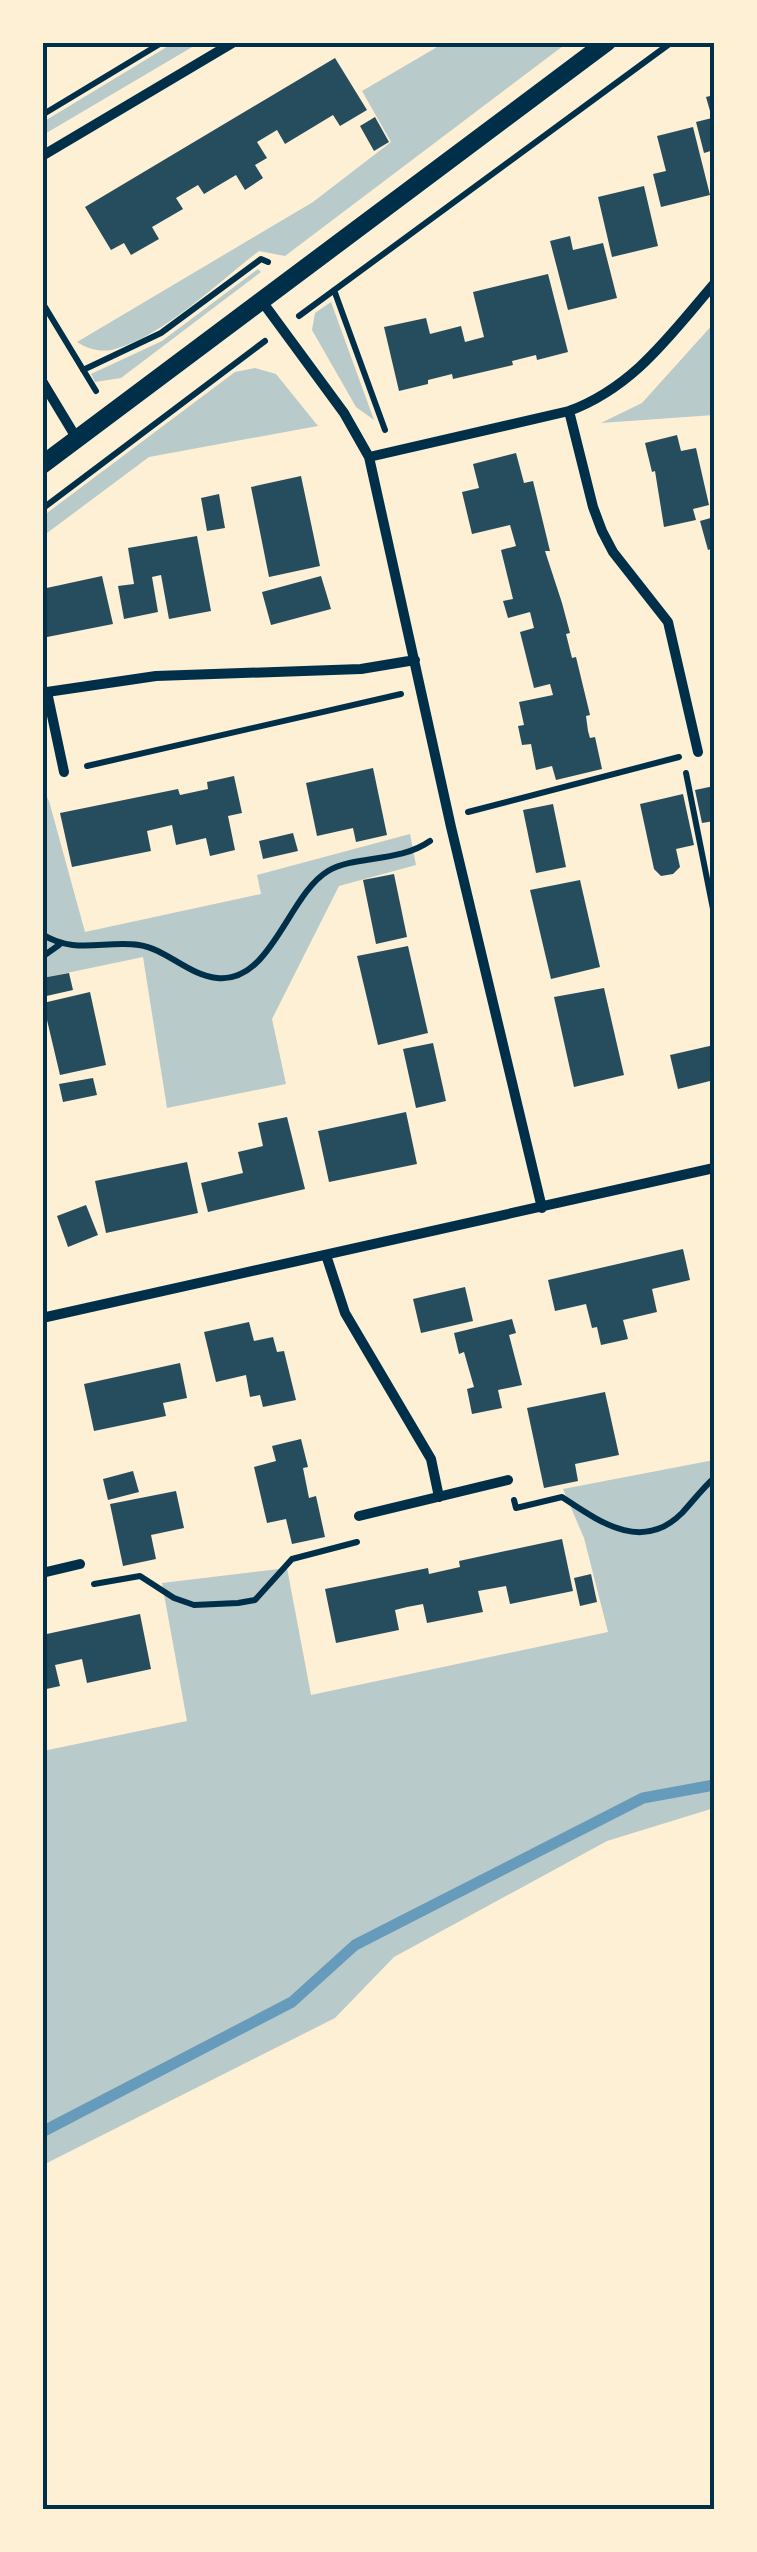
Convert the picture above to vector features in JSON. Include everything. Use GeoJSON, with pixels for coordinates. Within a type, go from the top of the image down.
{"type":"FeatureCollection","features":[{"type":"Feature","properties":{"kind":"street"},"geometry":{"type":"LineString","coordinates":[[42,156],[234,42]]}},
{"type":"Feature","properties":{"kind":"street"},"geometry":{"type":"LineString","coordinates":[[42,465],[607,42]]}},
{"type":"Feature","properties":{"kind":"street"},"geometry":{"type":"LineString","coordinates":[[369,456],[568,412],[597,401],[634,375],[714,284]]}},
{"type":"Feature","properties":{"kind":"street"},"geometry":{"type":"LineString","coordinates":[[261,300],[344,413],[369,456],[450,826],[542,1208]]}},
{"type":"Feature","properties":{"kind":"street"},"geometry":{"type":"LineString","coordinates":[[42,381],[77,439]]}},
{"type":"Feature","properties":{"kind":"street"},"geometry":{"type":"LineString","coordinates":[[568,412],[592,508],[602,531],[613,552],[668,622],[698,752]]}},
{"type":"Feature","properties":{"kind":"street"},"geometry":{"type":"LineString","coordinates":[[64,772],[47,692],[156,676],[362,668],[415,660]]}},
{"type":"Feature","properties":{"kind":"street"},"geometry":{"type":"LineString","coordinates":[[42,1318],[714,1168]]}},
{"type":"Feature","properties":{"kind":"street"},"geometry":{"type":"LineString","coordinates":[[326,1255],[345,1313],[431,1459],[439,1497]]}},
{"type":"Feature","properties":{"kind":"street"},"geometry":{"type":"LineString","coordinates":[[359,1516],[508,1480]]}},
{"type":"Feature","properties":{"kind":"street"},"geometry":{"type":"LineString","coordinates":[[42,1573],[80,1564]]}},
{"type":"Feature","properties":{"kind":"path"},"geometry":{"type":"LineString","coordinates":[[42,115],[163,42]]}},
{"type":"Feature","properties":{"kind":"path"},"geometry":{"type":"LineString","coordinates":[[42,509],[672,42]]}},
{"type":"Feature","properties":{"kind":"path"},"geometry":{"type":"LineString","coordinates":[[83,370],[161,334],[261,258],[296,274]]}},
{"type":"Feature","properties":{"kind":"path"},"geometry":{"type":"LineString","coordinates":[[334,290],[393,452]]}},
{"type":"Feature","properties":{"kind":"path"},"geometry":{"type":"LineString","coordinates":[[42,302],[110,414]]}},
{"type":"Feature","properties":{"kind":"path"},"geometry":{"type":"LineString","coordinates":[[64,772],[421,690]]}},
{"type":"Feature","properties":{"kind":"path"},"geometry":{"type":"LineString","coordinates":[[42,934],[59,945],[141,945],[197,973],[219,979],[232,976],[253,967],[297,904],[330,870],[416,851],[468,812],[682,756],[714,914]]}},
{"type":"Feature","properties":{"kind":"path"},"geometry":{"type":"LineString","coordinates":[[42,957],[59,945]]}},
{"type":"Feature","properties":{"kind":"path"},"geometry":{"type":"LineString","coordinates":[[508,1480],[516,1508],[562,1497],[598,1522],[628,1534],[660,1529],[714,1478]]}},
{"type":"Feature","properties":{"kind":"path"},"geometry":{"type":"LineString","coordinates":[[80,1564],[85,1586],[140,1576],[174,1598],[194,1605],[238,1603],[254,1600],[292,1558],[362,1540],[359,1516]]}},
{"type":"Feature","properties":{"kind":"shaded area"},"geometry":{"type":"Polygon","coordinates":[[[175,42],[199,43],[43,135],[43,122],[175,42]]]}},
{"type":"Feature","properties":{"kind":"shaded area"},"geometry":{"type":"Polygon","coordinates":[[[444,43],[567,43],[285,256],[259,251],[172,320],[134,342],[105,351],[77,342],[313,202],[391,142],[362,91],[444,43]]]}},
{"type":"Feature","properties":{"kind":"shaded area"},"geometry":{"type":"Polygon","coordinates":[[[258,269],[261,272],[121,378],[95,382],[91,374],[162,341],[258,269]]]}},
{"type":"Feature","properties":{"kind":"shaded area"},"geometry":{"type":"Polygon","coordinates":[[[331,302],[374,420],[356,407],[312,330],[315,313],[331,302]]]}},
{"type":"Feature","properties":{"kind":"shaded area"},"geometry":{"type":"Polygon","coordinates":[[[714,323],[714,415],[601,423],[642,403],[714,323]]]}},
{"type":"Feature","properties":{"kind":"shaded area"},"geometry":{"type":"Polygon","coordinates":[[[255,368],[276,374],[318,426],[149,457],[43,536],[43,516],[235,372],[255,368]]]}},
{"type":"Feature","properties":{"kind":"shaded area"},"geometry":{"type":"Polygon","coordinates":[[[42,787],[85,932],[261,894],[257,875],[410,834],[416,865],[339,886],[272,1019],[286,1084],[167,1108],[143,957],[43,978],[42,787]]]}},
{"type":"Feature","properties":{"kind":"shaded area"},"geometry":{"type":"Polygon","coordinates":[[[714,1460],[714,1808],[607,1841],[394,1957],[335,2018],[43,2165],[43,1751],[187,1721],[162,1583],[287,1568],[311,1695],[608,1632],[584,1538],[563,1489],[714,1460]]]}},
{"type":"Feature","properties":{"kind":"building"},"geometry":{"type":"Polygon","coordinates":[[[335,58],[367,110],[340,126],[333,115],[285,144],[277,130],[257,142],[267,158],[255,165],[263,178],[245,190],[236,175],[204,194],[198,185],[176,198],[183,209],[152,227],[159,239],[131,255],[124,243],[111,250],[85,207],[335,58]]]}},
{"type":"Feature","properties":{"kind":"building"},"geometry":{"type":"Polygon","coordinates":[[[714,95],[714,150],[704,153],[696,122],[712,118],[706,97],[714,95]]]}},
{"type":"Feature","properties":{"kind":"building"},"geometry":{"type":"Polygon","coordinates":[[[375,117],[389,142],[374,151],[360,126],[375,117]]]}},
{"type":"Feature","properties":{"kind":"building"},"geometry":{"type":"Polygon","coordinates":[[[693,127],[710,195],[661,207],[653,174],[666,171],[657,136],[693,127]]]}},
{"type":"Feature","properties":{"kind":"building"},"geometry":{"type":"Polygon","coordinates":[[[644,186],[658,246],[612,257],[598,197],[644,186]]]}},
{"type":"Feature","properties":{"kind":"building"},"geometry":{"type":"Polygon","coordinates":[[[570,236],[573,250],[603,243],[617,298],[568,310],[550,241],[570,236]]]}},
{"type":"Feature","properties":{"kind":"building"},"geometry":{"type":"Polygon","coordinates":[[[548,274],[568,352],[537,360],[536,355],[512,361],[513,365],[453,379],[452,374],[399,391],[384,327],[426,318],[430,334],[461,326],[465,342],[484,337],[473,292],[548,274]]]}},
{"type":"Feature","properties":{"kind":"building"},"geometry":{"type":"Polygon","coordinates":[[[677,435],[681,451],[696,448],[709,505],[693,509],[696,520],[664,527],[655,471],[652,472],[645,443],[677,435]]]}},
{"type":"Feature","properties":{"kind":"building"},"geometry":{"type":"Polygon","coordinates":[[[516,453],[524,483],[533,481],[550,551],[545,551],[590,715],[586,716],[588,731],[590,738],[595,737],[602,769],[556,780],[552,766],[536,770],[531,744],[522,745],[518,726],[524,725],[519,702],[553,695],[550,684],[534,688],[520,632],[534,628],[530,612],[508,618],[503,601],[513,599],[501,550],[516,546],[510,525],[472,534],[462,492],[479,488],[473,464],[516,453]]]}},
{"type":"Feature","properties":{"kind":"building"},"geometry":{"type":"Polygon","coordinates":[[[301,476],[320,566],[269,577],[251,487],[301,476]]]}},
{"type":"Feature","properties":{"kind":"building"},"geometry":{"type":"Polygon","coordinates":[[[219,494],[225,528],[207,531],[201,498],[219,494]]]}},
{"type":"Feature","properties":{"kind":"building"},"geometry":{"type":"Polygon","coordinates":[[[714,517],[714,548],[708,550],[700,521],[714,517]]]}},
{"type":"Feature","properties":{"kind":"building"},"geometry":{"type":"Polygon","coordinates":[[[197,536],[211,611],[169,619],[161,575],[152,577],[158,612],[124,619],[118,586],[134,584],[128,548],[197,536]]]}},
{"type":"Feature","properties":{"kind":"building"},"geometry":{"type":"Polygon","coordinates":[[[102,576],[113,624],[42,638],[42,589],[102,576]]]}},
{"type":"Feature","properties":{"kind":"building"},"geometry":{"type":"Polygon","coordinates":[[[321,576],[331,609],[271,625],[262,592],[321,576]]]}},
{"type":"Feature","properties":{"kind":"building"},"geometry":{"type":"Polygon","coordinates":[[[373,768],[387,835],[356,842],[353,828],[317,836],[306,783],[373,768]]]}},
{"type":"Feature","properties":{"kind":"building"},"geometry":{"type":"Polygon","coordinates":[[[234,776],[242,813],[228,816],[235,850],[210,856],[206,838],[176,845],[172,825],[147,831],[151,851],[72,867],[60,813],[178,789],[180,795],[208,789],[207,782],[234,776]]]}},
{"type":"Feature","properties":{"kind":"building"},"geometry":{"type":"Polygon","coordinates":[[[714,786],[714,821],[702,823],[695,790],[714,786]]]}},
{"type":"Feature","properties":{"kind":"building"},"geometry":{"type":"Polygon","coordinates":[[[683,794],[694,845],[676,849],[680,867],[673,874],[661,876],[654,869],[640,804],[683,794]]]}},
{"type":"Feature","properties":{"kind":"building"},"geometry":{"type":"Polygon","coordinates":[[[553,804],[566,867],[536,873],[523,810],[553,804]]]}},
{"type":"Feature","properties":{"kind":"building"},"geometry":{"type":"Polygon","coordinates":[[[293,833],[298,851],[263,859],[259,841],[293,833]]]}},
{"type":"Feature","properties":{"kind":"building"},"geometry":{"type":"Polygon","coordinates":[[[394,874],[407,937],[376,944],[363,880],[394,874]]]}},
{"type":"Feature","properties":{"kind":"building"},"geometry":{"type":"Polygon","coordinates":[[[580,880],[600,967],[551,979],[530,890],[580,880]]]}},
{"type":"Feature","properties":{"kind":"building"},"geometry":{"type":"Polygon","coordinates":[[[408,946],[428,1033],[378,1045],[357,956],[408,946]]]}},
{"type":"Feature","properties":{"kind":"building"},"geometry":{"type":"Polygon","coordinates":[[[69,973],[73,990],[42,997],[42,978],[69,973]]]}},
{"type":"Feature","properties":{"kind":"building"},"geometry":{"type":"Polygon","coordinates":[[[604,988],[624,1075],[574,1087],[554,997],[604,988]]]}},
{"type":"Feature","properties":{"kind":"building"},"geometry":{"type":"Polygon","coordinates":[[[90,992],[106,1065],[60,1075],[43,1003],[90,992]]]}},
{"type":"Feature","properties":{"kind":"building"},"geometry":{"type":"Polygon","coordinates":[[[433,1043],[446,1101],[416,1108],[403,1049],[433,1043]]]}},
{"type":"Feature","properties":{"kind":"building"},"geometry":{"type":"Polygon","coordinates":[[[714,1045],[714,1080],[678,1089],[670,1055],[714,1045]]]}},
{"type":"Feature","properties":{"kind":"building"},"geometry":{"type":"Polygon","coordinates":[[[93,1078],[97,1095],[63,1102],[59,1084],[93,1078]]]}},
{"type":"Feature","properties":{"kind":"building"},"geometry":{"type":"Polygon","coordinates":[[[406,1112],[417,1164],[329,1182],[318,1131],[406,1112]]]}},
{"type":"Feature","properties":{"kind":"building"},"geometry":{"type":"Polygon","coordinates":[[[287,1117],[305,1189],[208,1212],[201,1183],[243,1173],[238,1152],[263,1146],[258,1123],[287,1117]]]}},
{"type":"Feature","properties":{"kind":"building"},"geometry":{"type":"Polygon","coordinates":[[[187,1162],[198,1213],[106,1233],[95,1181],[187,1162]]]}},
{"type":"Feature","properties":{"kind":"building"},"geometry":{"type":"Polygon","coordinates":[[[86,1205],[98,1235],[68,1247],[57,1216],[86,1205]]]}},
{"type":"Feature","properties":{"kind":"building"},"geometry":{"type":"Polygon","coordinates":[[[683,1249],[690,1280],[652,1289],[657,1312],[623,1320],[628,1339],[601,1345],[586,1304],[555,1311],[548,1280],[683,1249]]]}},
{"type":"Feature","properties":{"kind":"building"},"geometry":{"type":"Polygon","coordinates":[[[465,1287],[473,1321],[421,1333],[413,1299],[465,1287]]]}},
{"type":"Feature","properties":{"kind":"building"},"geometry":{"type":"Polygon","coordinates":[[[512,1319],[516,1333],[509,1335],[522,1385],[498,1390],[502,1408],[472,1414],[467,1389],[474,1387],[454,1333],[512,1319]]]}},
{"type":"Feature","properties":{"kind":"building"},"geometry":{"type":"Polygon","coordinates":[[[249,1322],[254,1341],[273,1337],[277,1352],[284,1351],[296,1400],[263,1407],[260,1395],[250,1397],[246,1375],[216,1382],[204,1332],[249,1322]]]}},
{"type":"Feature","properties":{"kind":"building"},"geometry":{"type":"Polygon","coordinates":[[[180,1363],[187,1398],[163,1403],[166,1416],[94,1431],[84,1384],[180,1363]]]}},
{"type":"Feature","properties":{"kind":"building"},"geometry":{"type":"Polygon","coordinates":[[[605,1392],[619,1455],[575,1464],[578,1481],[544,1488],[527,1408],[605,1392]]]}},
{"type":"Feature","properties":{"kind":"building"},"geometry":{"type":"Polygon","coordinates":[[[301,1439],[308,1467],[303,1468],[309,1498],[316,1496],[325,1537],[292,1544],[286,1519],[267,1523],[254,1467],[276,1461],[272,1446],[301,1439]]]}},
{"type":"Feature","properties":{"kind":"building"},"geometry":{"type":"Polygon","coordinates":[[[133,1471],[139,1492],[108,1500],[103,1479],[133,1471]]]}},
{"type":"Feature","properties":{"kind":"building"},"geometry":{"type":"Polygon","coordinates":[[[176,1491],[184,1528],[151,1535],[156,1559],[123,1566],[110,1504],[176,1491]]]}},
{"type":"Feature","properties":{"kind":"building"},"geometry":{"type":"Polygon","coordinates":[[[562,1539],[573,1591],[510,1604],[506,1586],[478,1591],[483,1612],[427,1623],[423,1604],[407,1607],[395,1610],[399,1630],[336,1643],[325,1589],[428,1568],[429,1574],[460,1567],[459,1561],[562,1539]]]}},
{"type":"Feature","properties":{"kind":"building"},"geometry":{"type":"Polygon","coordinates":[[[591,1574],[597,1602],[580,1606],[574,1578],[591,1574]]]}},
{"type":"Feature","properties":{"kind":"building"},"geometry":{"type":"Polygon","coordinates":[[[140,1614],[151,1669],[87,1683],[82,1659],[55,1665],[60,1686],[42,1690],[42,1635],[140,1614]]]}},
{"type":"Feature","properties":{"kind":"waterway"},"geometry":{"type":"LineString","coordinates":[[42,2132],[292,2002],[355,1945],[643,1798],[714,1785]]}}]}
